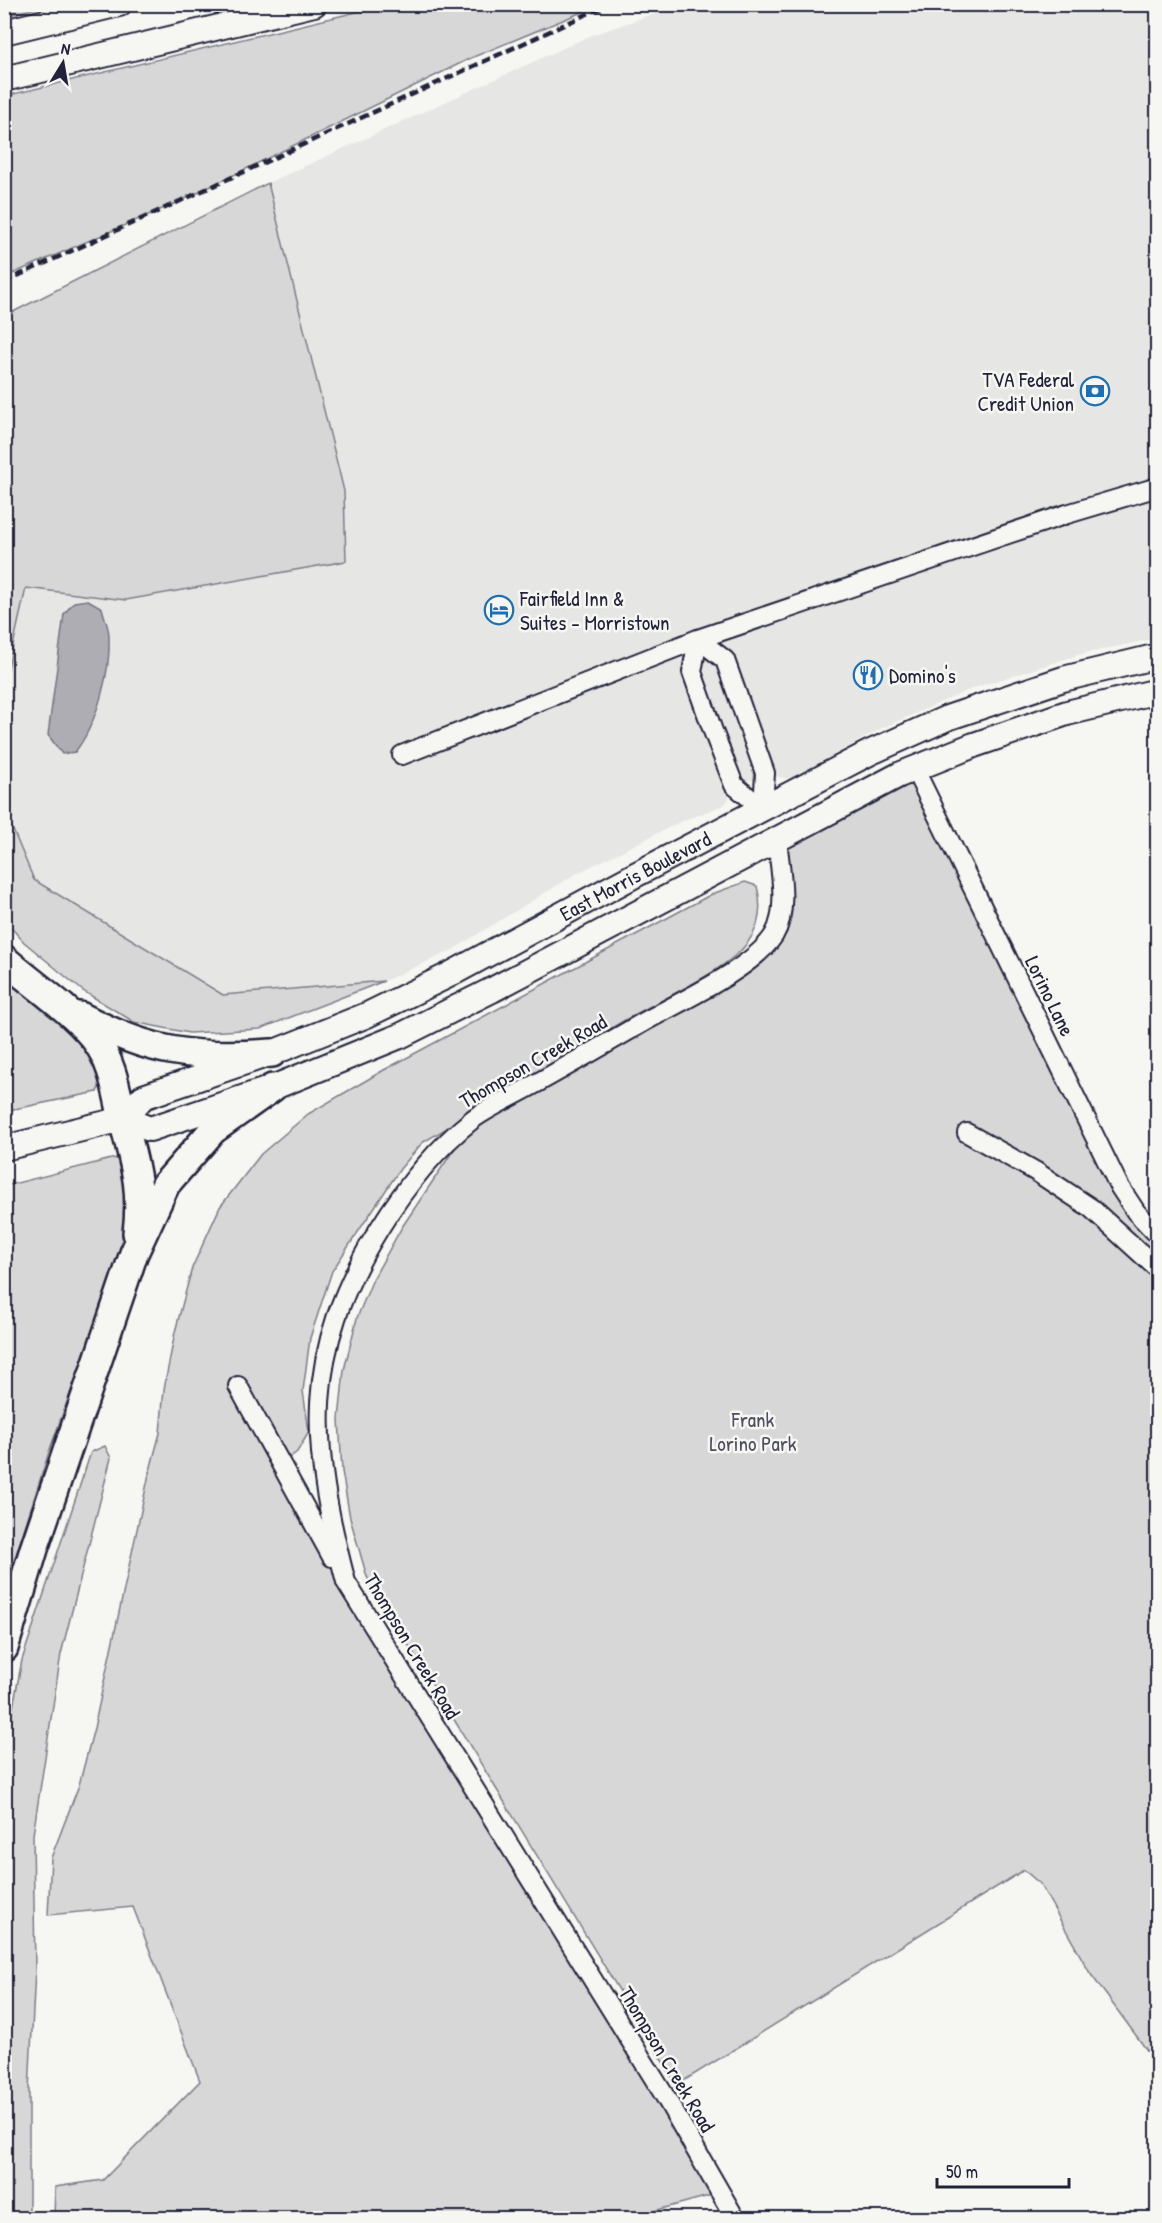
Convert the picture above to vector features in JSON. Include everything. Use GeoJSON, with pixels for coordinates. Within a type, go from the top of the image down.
{"type":"FeatureCollection","features":[{"type":"Feature","properties":{"kind":"highway"},"geometry":{"type":"LineString","coordinates":[[4,959],[68,1010],[95,1040],[112,1071],[136,1163],[140,1204],[134,1253]]}},
{"type":"Feature","properties":{"kind":"highway"},"geometry":{"type":"LineString","coordinates":[[68,1010],[106,1030],[148,1047],[226,1056],[272,1053]]}},
{"type":"Feature","properties":{"kind":"highway"},"geometry":{"type":"LineString","coordinates":[[4,1648],[34,1549],[134,1253],[166,1184],[213,1130],[272,1088]]}},
{"type":"Feature","properties":{"kind":"main road"},"geometry":{"type":"LineString","coordinates":[[4,32],[119,4]]}},
{"type":"Feature","properties":{"kind":"main road"},"geometry":{"type":"LineString","coordinates":[[4,79],[267,10],[314,4]]}},
{"type":"Feature","properties":{"kind":"main road","name":"East Morris Boulevard"},"geometry":{"type":"LineString","coordinates":[[1158,656],[1063,679],[947,718],[869,753],[413,993],[272,1053],[143,1097],[123,1119],[150,1129],[272,1088],[421,1025],[914,768],[1067,713],[1158,691]]}},
{"type":"Feature","properties":{"kind":"main road"},"geometry":{"type":"LineString","coordinates":[[763,809],[777,840]]}},
{"type":"Feature","properties":{"kind":"main road"},"geometry":{"type":"LineString","coordinates":[[4,1148],[123,1119]]}},
{"type":"Feature","properties":{"kind":"street"},"geometry":{"type":"LineString","coordinates":[[402,755],[698,639],[1013,532],[1158,487]]}},
{"type":"Feature","properties":{"kind":"street"},"geometry":{"type":"LineString","coordinates":[[698,639],[725,660],[765,773],[763,809]]}},
{"type":"Feature","properties":{"kind":"street"},"geometry":{"type":"LineString","coordinates":[[698,639],[692,672],[713,731],[734,784],[763,809]]}},
{"type":"Feature","properties":{"kind":"street"},"geometry":{"type":"LineString","coordinates":[[713,731],[745,720]]}},
{"type":"Feature","properties":{"kind":"street","name":"Lorino Lane"},"geometry":{"type":"LineString","coordinates":[[914,768],[1119,1186],[1136,1212],[1158,1235]]}},
{"type":"Feature","properties":{"kind":"street","name":"Thompson Creek Road"},"geometry":{"type":"LineString","coordinates":[[735,2218],[663,2093],[346,1582],[321,1471],[319,1418],[327,1343],[340,1302],[356,1267],[411,1180],[430,1158],[475,1118],[712,983],[762,950],[775,933],[781,912],[777,840]]}},
{"type":"Feature","properties":{"kind":"street"},"geometry":{"type":"LineString","coordinates":[[967,1133],[1035,1171],[1091,1208],[1158,1269]]}},
{"type":"Feature","properties":{"kind":"street"},"geometry":{"type":"LineString","coordinates":[[238,1386],[346,1582]]}},
{"type":"Feature","properties":{"kind":"shaded area"},"geometry":{"type":"Polygon","coordinates":[[[680,5],[1157,5],[1157,638],[1078,655],[974,688],[882,728],[790,779],[775,776],[772,770],[728,791],[729,799],[724,805],[680,822],[574,875],[449,952],[384,981],[223,995],[34,880],[5,811],[5,681],[26,588],[126,600],[344,491],[268,183],[592,35],[680,5]]]}},
{"type":"Feature","properties":{"kind":"shaded area"},"geometry":{"type":"Polygon","coordinates":[[[88,600],[102,608],[109,636],[108,665],[101,697],[90,727],[75,752],[62,754],[48,735],[64,614],[74,602],[88,600]]]}},
{"type":"Feature","properties":{"kind":"green space"},"geometry":{"type":"Polygon","coordinates":[[[5,4],[48,4],[48,5],[5,16],[5,4]]]}},
{"type":"Feature","properties":{"kind":"green space"},"geometry":{"type":"Polygon","coordinates":[[[390,4],[599,5],[471,58],[183,200],[5,277],[5,96],[390,4]]]}},
{"type":"Feature","properties":{"kind":"green space"},"geometry":{"type":"Polygon","coordinates":[[[268,183],[344,491],[346,561],[126,600],[26,588],[5,681],[5,316],[268,183]]]}},
{"type":"Feature","properties":{"kind":"green space","name":"Frank Lorino Park"},"geometry":{"type":"Polygon","coordinates":[[[914,768],[1089,1127],[1157,1235],[1157,2064],[1090,1973],[1040,1884],[1024,1870],[677,2085],[367,1577],[350,1518],[342,1471],[339,1419],[344,1370],[357,1318],[373,1279],[402,1227],[475,1118],[712,983],[775,933],[777,840],[914,768]]]}},
{"type":"Feature","properties":{"kind":"green space"},"geometry":{"type":"Polygon","coordinates":[[[5,811],[34,880],[223,995],[384,981],[260,1029],[189,1033],[134,1022],[83,991],[24,942],[5,921],[5,811]]]}},
{"type":"Feature","properties":{"kind":"green space"},"geometry":{"type":"Polygon","coordinates":[[[745,882],[757,886],[760,901],[758,922],[748,942],[725,964],[625,1020],[422,1143],[400,1169],[332,1271],[310,1338],[303,1391],[309,1432],[297,1452],[277,1467],[720,2193],[628,2218],[54,2218],[55,2187],[103,2180],[200,2081],[133,1907],[48,1915],[51,1858],[79,1785],[94,1728],[160,1433],[164,1389],[175,1332],[192,1268],[220,1207],[261,1154],[308,1114],[384,1070],[712,894],[745,882]]]}},
{"type":"Feature","properties":{"kind":"green space"},"geometry":{"type":"Polygon","coordinates":[[[4,974],[93,1052],[102,1080],[97,1092],[5,1111],[4,974]]]}},
{"type":"Feature","properties":{"kind":"green space"},"geometry":{"type":"Polygon","coordinates":[[[115,1158],[120,1161],[128,1201],[118,1260],[49,1452],[5,1589],[5,1186],[115,1158]]]}},
{"type":"Feature","properties":{"kind":"green space"},"geometry":{"type":"Polygon","coordinates":[[[105,1446],[111,1458],[61,1654],[33,1835],[35,1969],[29,2091],[29,2218],[5,2218],[5,1749],[22,1660],[91,1452],[105,1446]]]}},
{"type":"Feature","properties":{"kind":"railway"},"geometry":{"type":"LineString","coordinates":[[4,282],[609,4]]}},
{"type":"Feature","properties":{"kind":"place","name":"TVA Federal Credit Union"},"geometry":{"type":"Point","coordinates":[1095,391]}},
{"type":"Feature","properties":{"kind":"place","name":"Fairfield Inn & Suites - Morristown"},"geometry":{"type":"Point","coordinates":[499,610]}},
{"type":"Feature","properties":{"kind":"place","name":"Domino's"},"geometry":{"type":"Point","coordinates":[868,675]}}]}
